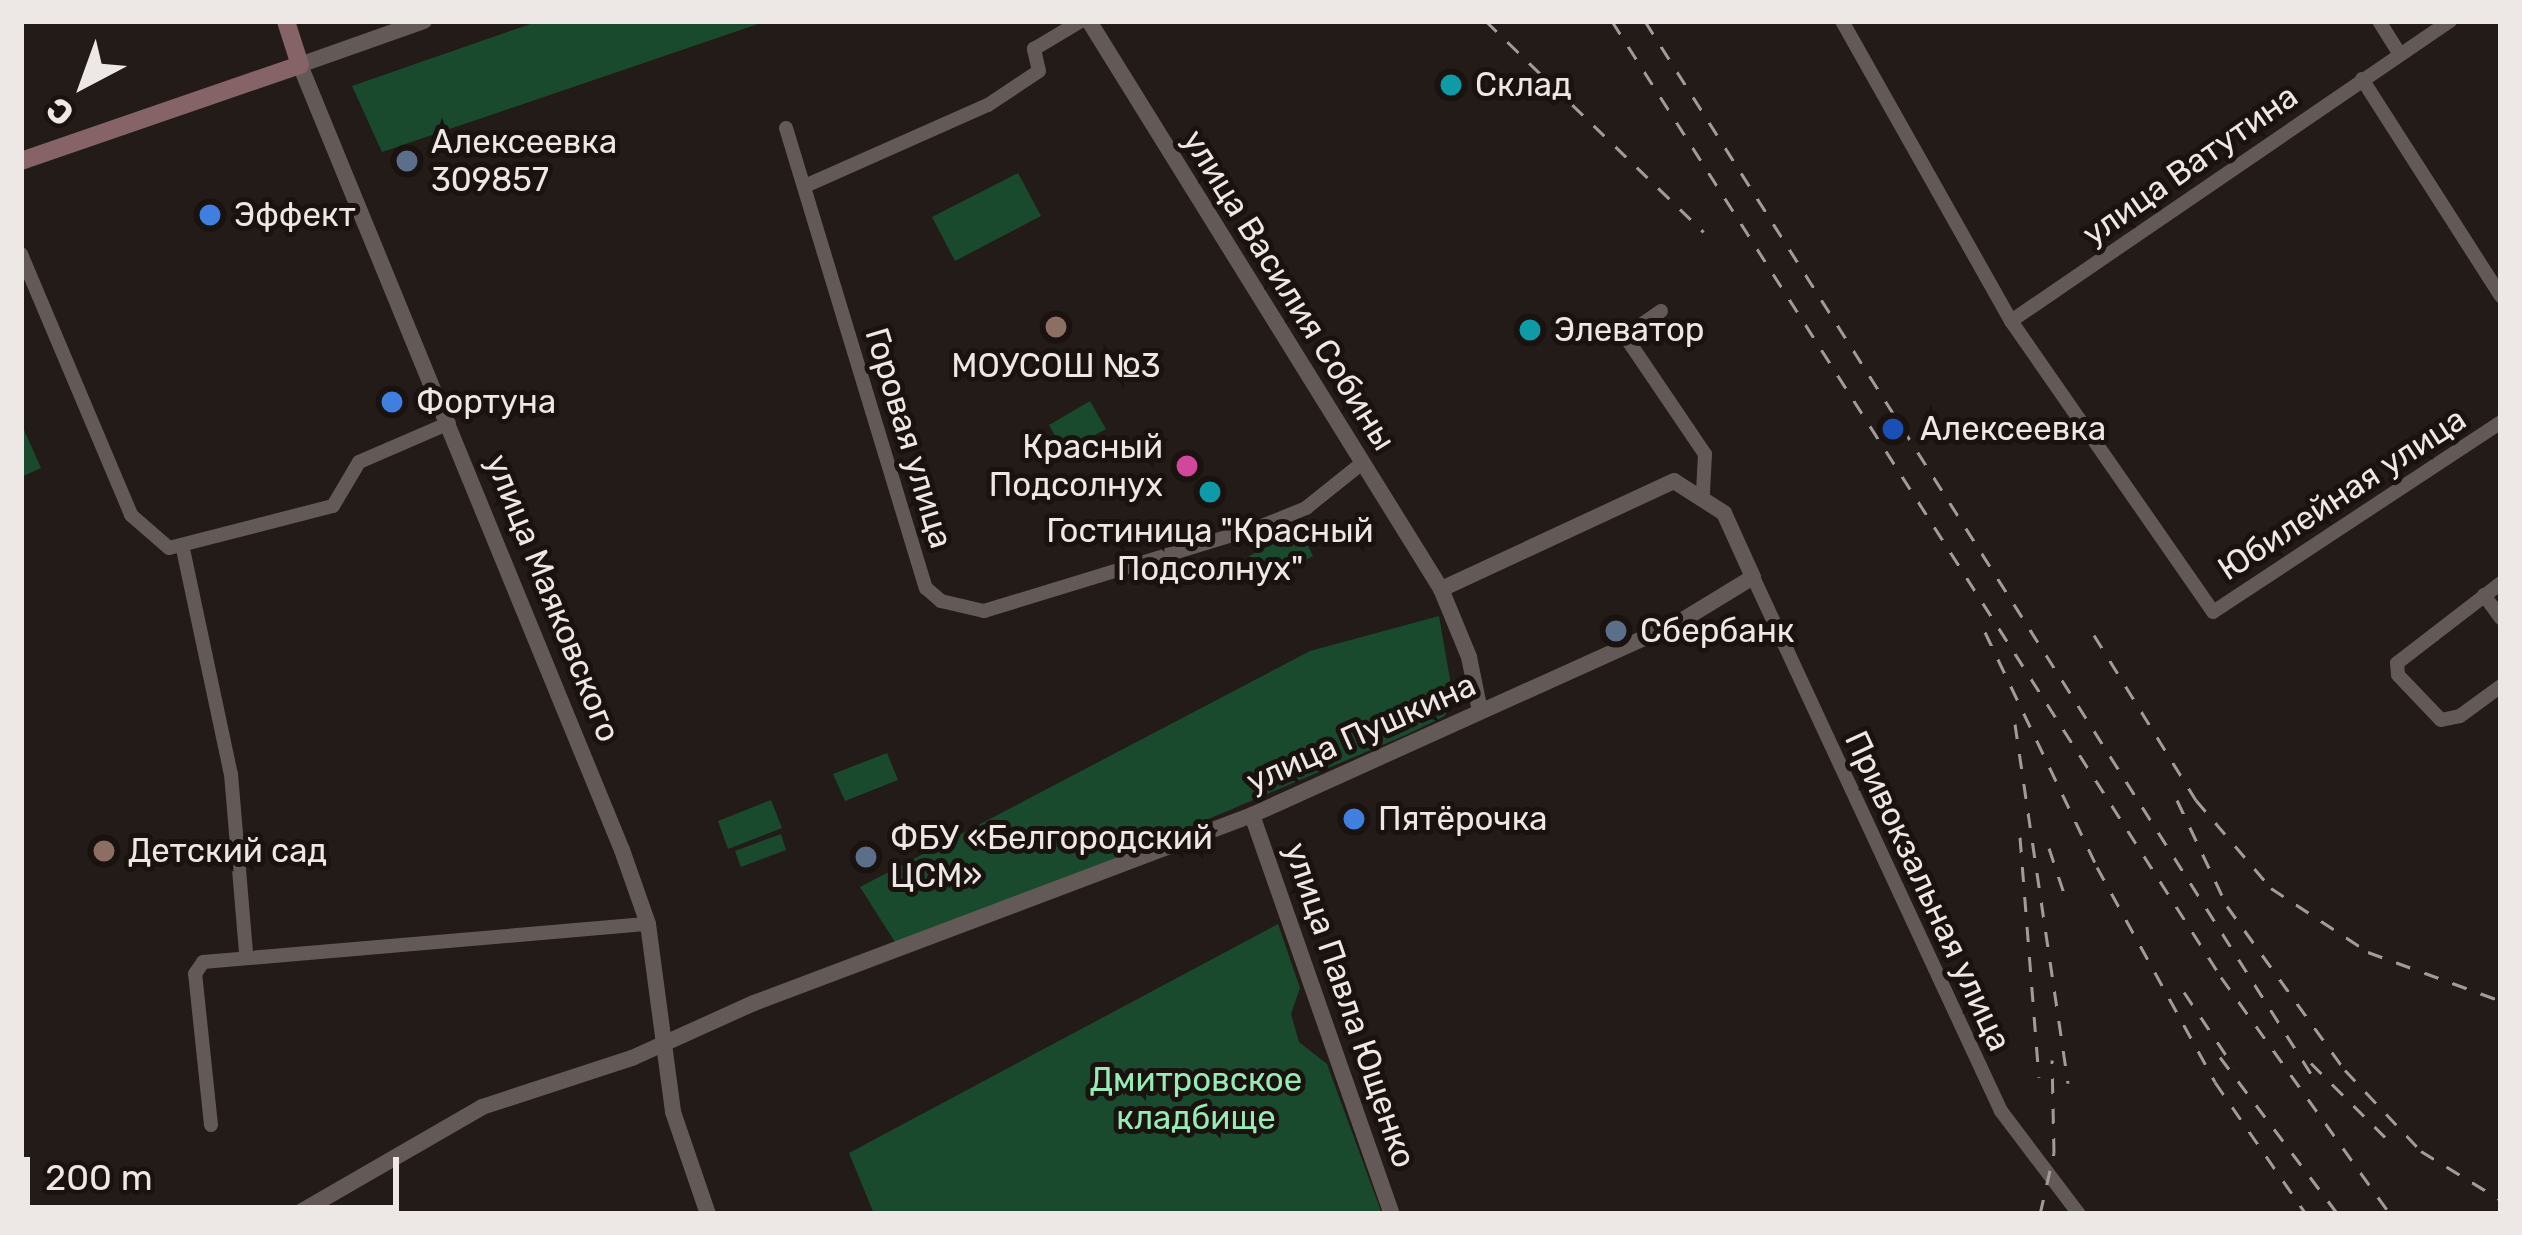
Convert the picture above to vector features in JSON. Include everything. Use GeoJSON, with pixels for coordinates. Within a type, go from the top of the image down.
{"type":"FeatureCollection","features":[{"type":"Feature","properties":{"kind":"main road","name":"улица Маяковского"},"geometry":{"type":"LineString","coordinates":[[286,21],[301,64]]}},
{"type":"Feature","properties":{"kind":"main road"},"geometry":{"type":"LineString","coordinates":[[21,160],[301,64]]}},
{"type":"Feature","properties":{"kind":"street"},"geometry":{"type":"LineString","coordinates":[[301,64],[424,21]]}},
{"type":"Feature","properties":{"kind":"street"},"geometry":{"type":"LineString","coordinates":[[805,186],[988,106],[1039,71],[1034,49],[1085,21]]}},
{"type":"Feature","properties":{"kind":"street","name":"улица Василия Собины"},"geometry":{"type":"LineString","coordinates":[[1085,21],[1442,589],[1469,657],[1480,711]]}},
{"type":"Feature","properties":{"kind":"street"},"geometry":{"type":"LineString","coordinates":[[1842,21],[2011,321]]}},
{"type":"Feature","properties":{"kind":"street"},"geometry":{"type":"LineString","coordinates":[[2380,21],[2400,54]]}},
{"type":"Feature","properties":{"kind":"street","name":"улица Ватутина"},"geometry":{"type":"LineString","coordinates":[[2011,321],[2450,21]]}},
{"type":"Feature","properties":{"kind":"street","name":"улица Маяковского"},"geometry":{"type":"LineString","coordinates":[[301,64],[570,711],[648,924],[684,1155],[707,1214]]}},
{"type":"Feature","properties":{"kind":"street"},"geometry":{"type":"LineString","coordinates":[[2362,79],[2501,296]]}},
{"type":"Feature","properties":{"kind":"street","name":"Горовая улица"},"geometry":{"type":"LineString","coordinates":[[786,128],[926,587],[940,602],[984,610],[1262,526],[1306,508],[1361,464]]}},
{"type":"Feature","properties":{"kind":"street"},"geometry":{"type":"LineString","coordinates":[[21,254],[131,515],[148,538],[183,549],[333,506],[359,462],[449,423]]}},
{"type":"Feature","properties":{"kind":"street"},"geometry":{"type":"LineString","coordinates":[[1661,311],[1625,336],[1705,454],[1703,493]]}},
{"type":"Feature","properties":{"kind":"street","name":"Юбилейная улица"},"geometry":{"type":"LineString","coordinates":[[2011,321],[2212,612],[2501,422]]}},
{"type":"Feature","properties":{"kind":"street"},"geometry":{"type":"LineString","coordinates":[[1442,589],[1674,481],[1703,493],[1731,522],[1753,577]]}},
{"type":"Feature","properties":{"kind":"street"},"geometry":{"type":"LineString","coordinates":[[183,549],[231,774],[246,953]]}},
{"type":"Feature","properties":{"kind":"street","name":"улица Пушкина"},"geometry":{"type":"LineString","coordinates":[[297,1214],[482,1108],[1252,815],[1681,621],[1753,577]]}},
{"type":"Feature","properties":{"kind":"street","name":"Привокзальная улица"},"geometry":{"type":"LineString","coordinates":[[1753,577],[2001,1111],[2078,1214]]}},
{"type":"Feature","properties":{"kind":"street"},"geometry":{"type":"LineString","coordinates":[[2501,583],[2398,656],[2398,675],[2441,719],[2460,716],[2501,686]]}},
{"type":"Feature","properties":{"kind":"street"},"geometry":{"type":"LineString","coordinates":[[2484,595],[2501,618]]}},
{"type":"Feature","properties":{"kind":"street","name":"улица Павла Ющенко"},"geometry":{"type":"LineString","coordinates":[[1252,815],[1391,1214]]}},
{"type":"Feature","properties":{"kind":"street"},"geometry":{"type":"LineString","coordinates":[[211,1125],[195,974],[202,962],[246,953],[648,924]]}},
{"type":"Feature","properties":{"kind":"green space"},"geometry":{"type":"Polygon","coordinates":[[[539,21],[767,21],[382,152],[352,86],[539,21]]]}},
{"type":"Feature","properties":{"kind":"green space"},"geometry":{"type":"Polygon","coordinates":[[[1018,173],[1041,216],[955,261],[932,217],[1018,173]]]}},
{"type":"Feature","properties":{"kind":"green space"},"geometry":{"type":"Polygon","coordinates":[[[1090,401],[1106,429],[1064,452],[1049,425],[1090,401]]]}},
{"type":"Feature","properties":{"kind":"green space"},"geometry":{"type":"Polygon","coordinates":[[[21,423],[41,468],[21,477],[21,423]]]}},
{"type":"Feature","properties":{"kind":"green space"},"geometry":{"type":"Polygon","coordinates":[[[1300,530],[1313,556],[1262,582],[1249,556],[1300,530]]]}},
{"type":"Feature","properties":{"kind":"green space"},"geometry":{"type":"Polygon","coordinates":[[[1439,616],[1452,691],[1445,716],[1406,735],[900,950],[860,887],[1310,651],[1439,616]]]}},
{"type":"Feature","properties":{"kind":"green space"},"geometry":{"type":"Polygon","coordinates":[[[887,753],[898,780],[845,801],[833,774],[887,753]]]}},
{"type":"Feature","properties":{"kind":"green space"},"geometry":{"type":"Polygon","coordinates":[[[771,800],[782,828],[728,849],[718,821],[771,800]]]}},
{"type":"Feature","properties":{"kind":"green space"},"geometry":{"type":"Polygon","coordinates":[[[781,834],[786,850],[741,867],[735,851],[781,834]]]}},
{"type":"Feature","properties":{"kind":"green space","name":"Дмитровское кладбище"},"geometry":{"type":"Polygon","coordinates":[[[1278,924],[1300,988],[1291,1014],[1299,1042],[1327,1064],[1382,1214],[874,1214],[849,1153],[1278,924]]]}},
{"type":"Feature","properties":{"kind":"railway"},"geometry":{"type":"LineString","coordinates":[[1486,21],[1704,232]]}},
{"type":"Feature","properties":{"kind":"railway"},"geometry":{"type":"LineString","coordinates":[[1612,21],[2221,977],[2390,1214]]}},
{"type":"Feature","properties":{"kind":"railway"},"geometry":{"type":"LineString","coordinates":[[1645,21],[2317,1083]]}},
{"type":"Feature","properties":{"kind":"railway"},"geometry":{"type":"LineString","coordinates":[[1985,632],[2097,867],[2215,1082],[2306,1214]]}},
{"type":"Feature","properties":{"kind":"railway"},"geometry":{"type":"LineString","coordinates":[[2094,635],[2196,800],[2271,888],[2368,952],[2501,1001]]}},
{"type":"Feature","properties":{"kind":"railway"},"geometry":{"type":"LineString","coordinates":[[2015,724],[2068,1083]]}},
{"type":"Feature","properties":{"kind":"railway"},"geometry":{"type":"LineString","coordinates":[[2177,800],[2227,906],[2345,1070],[2421,1151],[2501,1200]]}},
{"type":"Feature","properties":{"kind":"railway"},"geometry":{"type":"LineString","coordinates":[[2020,837],[2039,1077]]}},
{"type":"Feature","properties":{"kind":"railway"},"geometry":{"type":"LineString","coordinates":[[2049,848],[2065,896]]}},
{"type":"Feature","properties":{"kind":"railway"},"geometry":{"type":"LineString","coordinates":[[2184,992],[2234,1067]]}},
{"type":"Feature","properties":{"kind":"railway"},"geometry":{"type":"LineString","coordinates":[[2220,1057],[2338,1214]]}},
{"type":"Feature","properties":{"kind":"railway"},"geometry":{"type":"LineString","coordinates":[[2040,1214],[2054,1153],[2052,1060]]}},
{"type":"Feature","properties":{"kind":"railway"},"geometry":{"type":"LineString","coordinates":[[2311,1063],[2396,1148]]}},
{"type":"Feature","properties":{"kind":"place","name":"Склад"},"geometry":{"type":"Point","coordinates":[1451,85]}},
{"type":"Feature","properties":{"kind":"place","name":"Алексеевка 309857"},"geometry":{"type":"Point","coordinates":[407,161]}},
{"type":"Feature","properties":{"kind":"place","name":"Эффект"},"geometry":{"type":"Point","coordinates":[210,215]}},
{"type":"Feature","properties":{"kind":"place","name":"МОУСОШ №3"},"geometry":{"type":"Point","coordinates":[1056,327]}},
{"type":"Feature","properties":{"kind":"place","name":"Элеватор"},"geometry":{"type":"Point","coordinates":[1530,330]}},
{"type":"Feature","properties":{"kind":"place","name":"Фортуна"},"geometry":{"type":"Point","coordinates":[392,402]}},
{"type":"Feature","properties":{"kind":"place","name":"Алексеевка"},"geometry":{"type":"Point","coordinates":[1893,429]}},
{"type":"Feature","properties":{"kind":"place","name":"Красный Подсолнух"},"geometry":{"type":"Point","coordinates":[1187,466]}},
{"type":"Feature","properties":{"kind":"place","name":"Гостиница \"Красный Подсолнух\""},"geometry":{"type":"Point","coordinates":[1210,492]}},
{"type":"Feature","properties":{"kind":"place","name":"Сбербанк"},"geometry":{"type":"Point","coordinates":[1616,631]}},
{"type":"Feature","properties":{"kind":"place","name":"Пятёрочка"},"geometry":{"type":"Point","coordinates":[1354,819]}},
{"type":"Feature","properties":{"kind":"place","name":"Детский сад"},"geometry":{"type":"Point","coordinates":[104,851]}},
{"type":"Feature","properties":{"kind":"place","name":"ФБУ «Белгородский ЦСМ»"},"geometry":{"type":"Point","coordinates":[866,857]}}]}
